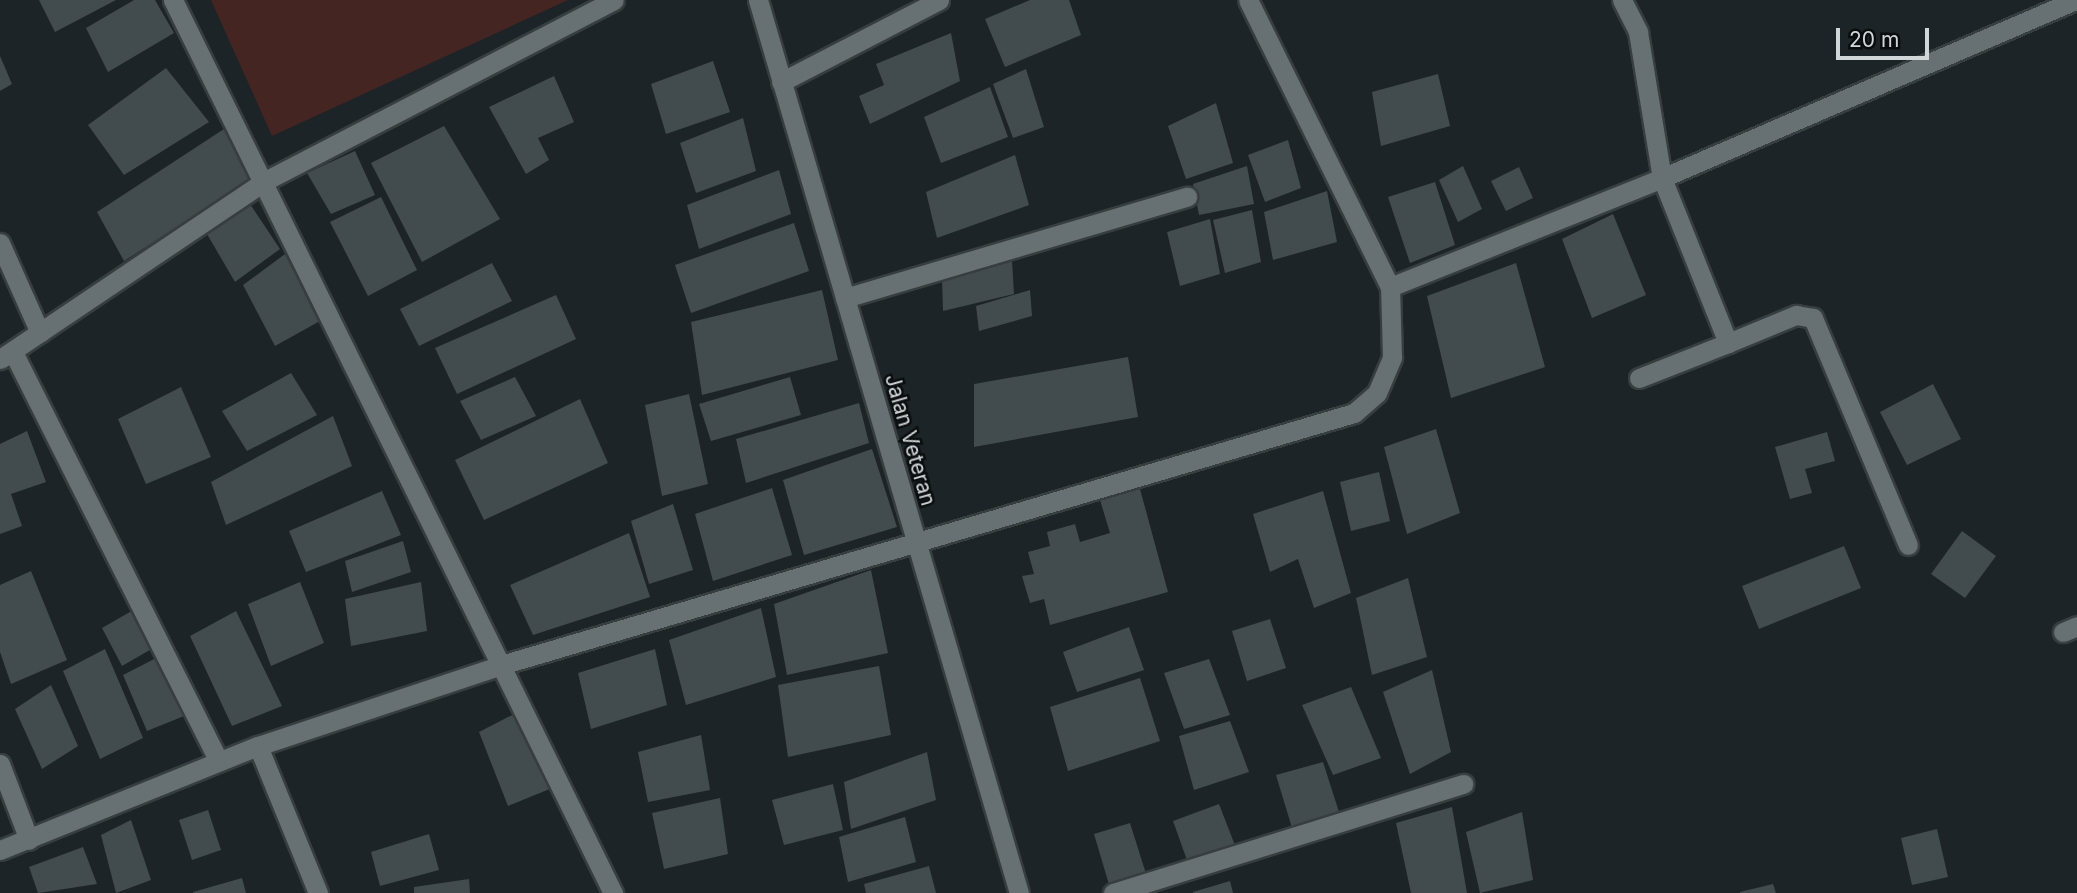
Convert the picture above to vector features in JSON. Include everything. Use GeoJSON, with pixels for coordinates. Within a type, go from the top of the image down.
{"type":"FeatureCollection","features":[{"type":"Feature","properties":{"kind":"street"},"geometry":{"type":"LineString","coordinates":[[173,0],[613,893]]}},
{"type":"Feature","properties":{"kind":"street"},"geometry":{"type":"LineString","coordinates":[[219,761],[6,356],[263,182],[614,0]]}},
{"type":"Feature","properties":{"kind":"street","name":"Jalan Veteran"},"geometry":{"type":"LineString","coordinates":[[758,0],[1019,893]]}},
{"type":"Feature","properties":{"kind":"street"},"geometry":{"type":"LineString","coordinates":[[781,82],[939,0]]}},
{"type":"Feature","properties":{"kind":"street"},"geometry":{"type":"LineString","coordinates":[[0,850],[258,746],[501,665],[914,539],[1353,413],[1377,393],[1392,357],[1390,287],[1248,0]]}},
{"type":"Feature","properties":{"kind":"street"},"geometry":{"type":"LineString","coordinates":[[1622,0],[1638,32],[1662,178],[1728,343]]}},
{"type":"Feature","properties":{"kind":"street"},"geometry":{"type":"LineString","coordinates":[[1390,287],[1662,178],[2075,0]]}},
{"type":"Feature","properties":{"kind":"street"},"geometry":{"type":"LineString","coordinates":[[845,298],[1187,197]]}},
{"type":"Feature","properties":{"kind":"street"},"geometry":{"type":"LineString","coordinates":[[0,243],[40,333]]}},
{"type":"Feature","properties":{"kind":"street"},"geometry":{"type":"LineString","coordinates":[[1639,378],[1796,315],[1813,318],[1908,545]]}},
{"type":"Feature","properties":{"kind":"street"},"geometry":{"type":"LineString","coordinates":[[258,746],[318,893]]}},
{"type":"Feature","properties":{"kind":"street"},"geometry":{"type":"LineString","coordinates":[[0,764],[29,840]]}},
{"type":"Feature","properties":{"kind":"street"},"geometry":{"type":"LineString","coordinates":[[1113,893],[1463,784]]}},
{"type":"Feature","properties":{"kind":"shaded area"},"geometry":{"type":"Polygon","coordinates":[[[211,0],[568,0],[272,136],[211,0]]]}},
{"type":"Feature","properties":{"kind":"building"},"geometry":{"type":"Polygon","coordinates":[[[39,0],[116,0],[55,32],[39,0]]]}},
{"type":"Feature","properties":{"kind":"building"},"geometry":{"type":"Polygon","coordinates":[[[134,0],[155,0],[174,33],[108,72],[86,28],[134,0]]]}},
{"type":"Feature","properties":{"kind":"building"},"geometry":{"type":"Polygon","coordinates":[[[1030,0],[1069,0],[1081,35],[1005,67],[985,19],[1030,0]]]}},
{"type":"Feature","properties":{"kind":"building"},"geometry":{"type":"Polygon","coordinates":[[[951,33],[960,81],[870,124],[859,96],[884,85],[876,64],[951,33]]]}},
{"type":"Feature","properties":{"kind":"building"},"geometry":{"type":"Polygon","coordinates":[[[0,56],[12,84],[0,91],[0,56]]]}},
{"type":"Feature","properties":{"kind":"building"},"geometry":{"type":"Polygon","coordinates":[[[713,61],[730,112],[666,134],[651,84],[713,61]]]}},
{"type":"Feature","properties":{"kind":"building"},"geometry":{"type":"Polygon","coordinates":[[[166,68],[209,122],[124,175],[88,125],[166,68]]]}},
{"type":"Feature","properties":{"kind":"building"},"geometry":{"type":"Polygon","coordinates":[[[1026,69],[1044,127],[1013,138],[993,84],[1026,69]]]}},
{"type":"Feature","properties":{"kind":"building"},"geometry":{"type":"Polygon","coordinates":[[[1438,74],[1450,126],[1381,146],[1372,92],[1438,74]]]}},
{"type":"Feature","properties":{"kind":"building"},"geometry":{"type":"Polygon","coordinates":[[[554,76],[574,122],[538,138],[549,160],[526,174],[489,107],[554,76]]]}},
{"type":"Feature","properties":{"kind":"building"},"geometry":{"type":"Polygon","coordinates":[[[990,87],[1008,137],[941,163],[924,117],[990,87]]]}},
{"type":"Feature","properties":{"kind":"building"},"geometry":{"type":"Polygon","coordinates":[[[1216,103],[1233,163],[1186,179],[1168,126],[1216,103]]]}},
{"type":"Feature","properties":{"kind":"building"},"geometry":{"type":"Polygon","coordinates":[[[743,118],[756,171],[696,193],[680,143],[743,118]]]}},
{"type":"Feature","properties":{"kind":"building"},"geometry":{"type":"Polygon","coordinates":[[[444,126],[500,219],[422,262],[371,163],[444,126]]]}},
{"type":"Feature","properties":{"kind":"building"},"geometry":{"type":"Polygon","coordinates":[[[227,127],[253,179],[124,261],[97,212],[227,127]]]}},
{"type":"Feature","properties":{"kind":"building"},"geometry":{"type":"Polygon","coordinates":[[[1288,140],[1301,188],[1265,202],[1248,155],[1288,140]]]}},
{"type":"Feature","properties":{"kind":"building"},"geometry":{"type":"Polygon","coordinates":[[[355,151],[375,195],[331,214],[307,173],[355,151]]]}},
{"type":"Feature","properties":{"kind":"building"},"geometry":{"type":"Polygon","coordinates":[[[1015,155],[1029,205],[937,238],[926,192],[1015,155]]]}},
{"type":"Feature","properties":{"kind":"building"},"geometry":{"type":"Polygon","coordinates":[[[1247,166],[1254,204],[1199,215],[1193,184],[1247,166]]]}},
{"type":"Feature","properties":{"kind":"building"},"geometry":{"type":"Polygon","coordinates":[[[1463,166],[1482,209],[1458,222],[1439,180],[1463,166]]]}},
{"type":"Feature","properties":{"kind":"building"},"geometry":{"type":"Polygon","coordinates":[[[1519,167],[1533,198],[1506,211],[1491,181],[1519,167]]]}},
{"type":"Feature","properties":{"kind":"building"},"geometry":{"type":"Polygon","coordinates":[[[779,170],[791,214],[699,249],[687,205],[779,170]]]}},
{"type":"Feature","properties":{"kind":"building"},"geometry":{"type":"Polygon","coordinates":[[[1435,182],[1455,245],[1410,263],[1388,197],[1435,182]]]}},
{"type":"Feature","properties":{"kind":"building"},"geometry":{"type":"Polygon","coordinates":[[[1327,191],[1337,242],[1273,260],[1264,212],[1327,191]]]}},
{"type":"Feature","properties":{"kind":"building"},"geometry":{"type":"Polygon","coordinates":[[[381,197],[417,270],[368,296],[330,222],[381,197]]]}},
{"type":"Feature","properties":{"kind":"building"},"geometry":{"type":"Polygon","coordinates":[[[248,201],[280,249],[235,282],[207,234],[248,201]]]}},
{"type":"Feature","properties":{"kind":"building"},"geometry":{"type":"Polygon","coordinates":[[[1252,210],[1261,262],[1225,273],[1213,220],[1252,210]]]}},
{"type":"Feature","properties":{"kind":"building"},"geometry":{"type":"Polygon","coordinates":[[[1613,214],[1646,295],[1592,318],[1562,239],[1613,214]]]}},
{"type":"Feature","properties":{"kind":"building"},"geometry":{"type":"Polygon","coordinates":[[[1210,219],[1220,274],[1180,286],[1167,232],[1210,219]]]}},
{"type":"Feature","properties":{"kind":"building"},"geometry":{"type":"Polygon","coordinates":[[[794,223],[809,271],[691,313],[675,265],[794,223]]]}},
{"type":"Feature","properties":{"kind":"building"},"geometry":{"type":"Polygon","coordinates":[[[285,254],[320,321],[275,346],[243,285],[285,254]]]}},
{"type":"Feature","properties":{"kind":"building"},"geometry":{"type":"Polygon","coordinates":[[[1012,261],[1014,294],[943,311],[942,279],[1012,261]]]}},
{"type":"Feature","properties":{"kind":"building"},"geometry":{"type":"Polygon","coordinates":[[[492,263],[512,301],[419,346],[400,309],[492,263]]]}},
{"type":"Feature","properties":{"kind":"building"},"geometry":{"type":"Polygon","coordinates":[[[1516,263],[1545,367],[1451,398],[1427,296],[1516,263]]]}},
{"type":"Feature","properties":{"kind":"building"},"geometry":{"type":"Polygon","coordinates":[[[822,290],[838,360],[702,395],[691,322],[822,290]]]}},
{"type":"Feature","properties":{"kind":"building"},"geometry":{"type":"Polygon","coordinates":[[[1030,290],[1032,316],[979,331],[976,306],[1030,290]]]}},
{"type":"Feature","properties":{"kind":"building"},"geometry":{"type":"Polygon","coordinates":[[[556,295],[576,339],[457,394],[435,348],[556,295]]]}},
{"type":"Feature","properties":{"kind":"building"},"geometry":{"type":"Polygon","coordinates":[[[1128,357],[1138,417],[974,447],[974,384],[1128,357]]]}},
{"type":"Feature","properties":{"kind":"building"},"geometry":{"type":"Polygon","coordinates":[[[291,373],[317,415],[247,451],[222,411],[291,373]]]}},
{"type":"Feature","properties":{"kind":"building"},"geometry":{"type":"Polygon","coordinates":[[[515,377],[536,416],[481,440],[460,401],[515,377]]]}},
{"type":"Feature","properties":{"kind":"building"},"geometry":{"type":"Polygon","coordinates":[[[790,377],[801,415],[711,441],[699,404],[790,377]]]}},
{"type":"Feature","properties":{"kind":"building"},"geometry":{"type":"Polygon","coordinates":[[[1933,384],[1961,439],[1907,465],[1880,412],[1933,384]]]}},
{"type":"Feature","properties":{"kind":"building"},"geometry":{"type":"Polygon","coordinates":[[[181,387],[211,457],[146,484],[118,419],[181,387]]]}},
{"type":"Feature","properties":{"kind":"building"},"geometry":{"type":"Polygon","coordinates":[[[689,394],[708,484],[662,496],[645,405],[689,394]]]}},
{"type":"Feature","properties":{"kind":"building"},"geometry":{"type":"Polygon","coordinates":[[[580,399],[608,463],[484,520],[455,460],[580,399]]]}},
{"type":"Feature","properties":{"kind":"building"},"geometry":{"type":"Polygon","coordinates":[[[859,403],[869,443],[746,483],[736,439],[859,403]]]}},
{"type":"Feature","properties":{"kind":"building"},"geometry":{"type":"Polygon","coordinates":[[[333,416],[352,466],[226,525],[211,482],[333,416]]]}},
{"type":"Feature","properties":{"kind":"building"},"geometry":{"type":"Polygon","coordinates":[[[1436,429],[1460,513],[1407,534],[1384,447],[1436,429]]]}},
{"type":"Feature","properties":{"kind":"building"},"geometry":{"type":"Polygon","coordinates":[[[27,431],[46,482],[11,494],[22,526],[0,534],[0,444],[27,431]]]}},
{"type":"Feature","properties":{"kind":"building"},"geometry":{"type":"Polygon","coordinates":[[[1827,432],[1835,461],[1805,469],[1812,493],[1790,499],[1775,447],[1827,432]]]}},
{"type":"Feature","properties":{"kind":"building"},"geometry":{"type":"Polygon","coordinates":[[[872,449],[897,527],[804,555],[783,480],[872,449]]]}},
{"type":"Feature","properties":{"kind":"building"},"geometry":{"type":"Polygon","coordinates":[[[1379,472],[1390,521],[1351,531],[1340,482],[1379,472]]]}},
{"type":"Feature","properties":{"kind":"building"},"geometry":{"type":"Polygon","coordinates":[[[772,488],[792,555],[713,581],[695,514],[772,488]]]}},
{"type":"Feature","properties":{"kind":"building"},"geometry":{"type":"Polygon","coordinates":[[[1140,489],[1168,592],[1050,625],[1044,599],[1030,603],[1022,576],[1034,574],[1028,552],[1050,546],[1047,532],[1075,524],[1080,542],[1110,533],[1100,500],[1140,489]]]}},
{"type":"Feature","properties":{"kind":"building"},"geometry":{"type":"Polygon","coordinates":[[[382,491],[401,535],[306,572],[289,531],[382,491]]]}},
{"type":"Feature","properties":{"kind":"building"},"geometry":{"type":"Polygon","coordinates":[[[1323,491],[1351,593],[1314,608],[1298,559],[1270,572],[1253,514],[1323,491]]]}},
{"type":"Feature","properties":{"kind":"building"},"geometry":{"type":"Polygon","coordinates":[[[673,504],[693,570],[649,584],[631,521],[673,504]]]}},
{"type":"Feature","properties":{"kind":"building"},"geometry":{"type":"Polygon","coordinates":[[[1962,531],[1996,556],[1965,598],[1931,574],[1962,531]]]}},
{"type":"Feature","properties":{"kind":"building"},"geometry":{"type":"Polygon","coordinates":[[[629,533],[650,597],[533,635],[510,585],[629,533]]]}},
{"type":"Feature","properties":{"kind":"building"},"geometry":{"type":"Polygon","coordinates":[[[403,541],[411,572],[352,592],[345,561],[403,541]]]}},
{"type":"Feature","properties":{"kind":"building"},"geometry":{"type":"Polygon","coordinates":[[[1844,546],[1861,588],[1759,629],[1742,586],[1844,546]]]}},
{"type":"Feature","properties":{"kind":"building"},"geometry":{"type":"Polygon","coordinates":[[[871,570],[888,653],[787,675],[774,604],[871,570]]]}},
{"type":"Feature","properties":{"kind":"building"},"geometry":{"type":"Polygon","coordinates":[[[31,571],[67,660],[11,684],[0,652],[0,585],[31,571]]]}},
{"type":"Feature","properties":{"kind":"building"},"geometry":{"type":"Polygon","coordinates":[[[1408,578],[1427,657],[1372,675],[1356,598],[1408,578]]]}},
{"type":"Feature","properties":{"kind":"building"},"geometry":{"type":"Polygon","coordinates":[[[300,582],[324,643],[271,666],[248,604],[300,582]]]}},
{"type":"Feature","properties":{"kind":"building"},"geometry":{"type":"Polygon","coordinates":[[[421,582],[427,631],[351,646],[345,599],[421,582]]]}},
{"type":"Feature","properties":{"kind":"building"},"geometry":{"type":"Polygon","coordinates":[[[761,608],[776,677],[686,705],[669,640],[761,608]]]}},
{"type":"Feature","properties":{"kind":"building"},"geometry":{"type":"Polygon","coordinates":[[[135,609],[155,647],[122,666],[102,628],[135,609]]]}},
{"type":"Feature","properties":{"kind":"building"},"geometry":{"type":"Polygon","coordinates":[[[236,611],[282,706],[232,726],[190,636],[236,611]]]}},
{"type":"Feature","properties":{"kind":"building"},"geometry":{"type":"Polygon","coordinates":[[[1270,619],[1286,668],[1247,681],[1232,631],[1270,619]]]}},
{"type":"Feature","properties":{"kind":"building"},"geometry":{"type":"Polygon","coordinates":[[[1129,627],[1144,670],[1077,692],[1063,652],[1129,627]]]}},
{"type":"Feature","properties":{"kind":"building"},"geometry":{"type":"Polygon","coordinates":[[[105,649],[143,738],[100,759],[63,671],[105,649]]]}},
{"type":"Feature","properties":{"kind":"building"},"geometry":{"type":"Polygon","coordinates":[[[655,649],[667,705],[591,729],[578,673],[655,649]]]}},
{"type":"Feature","properties":{"kind":"building"},"geometry":{"type":"Polygon","coordinates":[[[160,656],[189,714],[147,731],[123,675],[160,656]]]}},
{"type":"Feature","properties":{"kind":"building"},"geometry":{"type":"Polygon","coordinates":[[[1209,659],[1230,715],[1184,729],[1164,673],[1209,659]]]}},
{"type":"Feature","properties":{"kind":"building"},"geometry":{"type":"Polygon","coordinates":[[[879,666],[891,735],[788,757],[778,685],[879,666]]]}},
{"type":"Feature","properties":{"kind":"building"},"geometry":{"type":"Polygon","coordinates":[[[1432,670],[1451,752],[1410,774],[1383,692],[1432,670]]]}},
{"type":"Feature","properties":{"kind":"building"},"geometry":{"type":"Polygon","coordinates":[[[1140,678],[1160,741],[1068,771],[1050,707],[1140,678]]]}},
{"type":"Feature","properties":{"kind":"building"},"geometry":{"type":"Polygon","coordinates":[[[51,685],[78,746],[42,769],[15,709],[51,685]]]}},
{"type":"Feature","properties":{"kind":"building"},"geometry":{"type":"Polygon","coordinates":[[[1351,687],[1381,758],[1333,775],[1302,705],[1351,687]]]}},
{"type":"Feature","properties":{"kind":"building"},"geometry":{"type":"Polygon","coordinates":[[[520,711],[557,786],[508,806],[479,732],[520,711]]]}},
{"type":"Feature","properties":{"kind":"building"},"geometry":{"type":"Polygon","coordinates":[[[1230,721],[1249,772],[1194,790],[1179,736],[1230,721]]]}},
{"type":"Feature","properties":{"kind":"building"},"geometry":{"type":"Polygon","coordinates":[[[701,735],[710,790],[648,802],[638,752],[701,735]]]}},
{"type":"Feature","properties":{"kind":"building"},"geometry":{"type":"Polygon","coordinates":[[[927,752],[936,800],[851,829],[844,782],[927,752]]]}},
{"type":"Feature","properties":{"kind":"building"},"geometry":{"type":"Polygon","coordinates":[[[1323,762],[1340,815],[1292,828],[1276,775],[1323,762]]]}},
{"type":"Feature","properties":{"kind":"building"},"geometry":{"type":"Polygon","coordinates":[[[833,784],[843,830],[784,845],[772,800],[833,784]]]}},
{"type":"Feature","properties":{"kind":"building"},"geometry":{"type":"Polygon","coordinates":[[[720,798],[728,854],[664,869],[652,813],[720,798]]]}},
{"type":"Feature","properties":{"kind":"building"},"geometry":{"type":"Polygon","coordinates":[[[1219,804],[1236,848],[1188,863],[1173,821],[1219,804]]]}},
{"type":"Feature","properties":{"kind":"building"},"geometry":{"type":"Polygon","coordinates":[[[1452,807],[1467,893],[1411,893],[1396,823],[1452,807]]]}},
{"type":"Feature","properties":{"kind":"building"},"geometry":{"type":"Polygon","coordinates":[[[208,810],[221,850],[192,860],[179,820],[208,810]]]}},
{"type":"Feature","properties":{"kind":"building"},"geometry":{"type":"Polygon","coordinates":[[[1522,812],[1533,880],[1480,893],[1466,832],[1522,812]]]}},
{"type":"Feature","properties":{"kind":"building"},"geometry":{"type":"Polygon","coordinates":[[[905,817],[916,862],[848,882],[839,837],[905,817]]]}},
{"type":"Feature","properties":{"kind":"building"},"geometry":{"type":"Polygon","coordinates":[[[131,820],[151,880],[116,893],[101,835],[131,820]]]}},
{"type":"Feature","properties":{"kind":"building"},"geometry":{"type":"Polygon","coordinates":[[[1130,823],[1147,877],[1110,888],[1094,834],[1130,823]]]}},
{"type":"Feature","properties":{"kind":"building"},"geometry":{"type":"Polygon","coordinates":[[[1937,829],[1948,877],[1912,885],[1901,838],[1937,829]]]}},
{"type":"Feature","properties":{"kind":"building"},"geometry":{"type":"Polygon","coordinates":[[[429,834],[439,870],[380,886],[371,852],[429,834]]]}},
{"type":"Feature","properties":{"kind":"building"},"geometry":{"type":"Polygon","coordinates":[[[83,847],[97,884],[38,893],[29,867],[83,847]]]}},
{"type":"Feature","properties":{"kind":"building"},"geometry":{"type":"Polygon","coordinates":[[[929,866],[936,893],[866,893],[864,884],[929,866]]]}},
{"type":"Feature","properties":{"kind":"building"},"geometry":{"type":"Polygon","coordinates":[[[242,878],[246,893],[193,893],[193,892],[242,878]]]}},
{"type":"Feature","properties":{"kind":"building"},"geometry":{"type":"Polygon","coordinates":[[[469,879],[470,893],[414,893],[414,887],[469,879]]]}},
{"type":"Feature","properties":{"kind":"building"},"geometry":{"type":"Polygon","coordinates":[[[1230,881],[1233,893],[1193,893],[1193,892],[1230,881]]]}},
{"type":"Feature","properties":{"kind":"building"},"geometry":{"type":"Polygon","coordinates":[[[1773,884],[1776,893],[1740,893],[1740,892],[1773,884]]]}}]}
